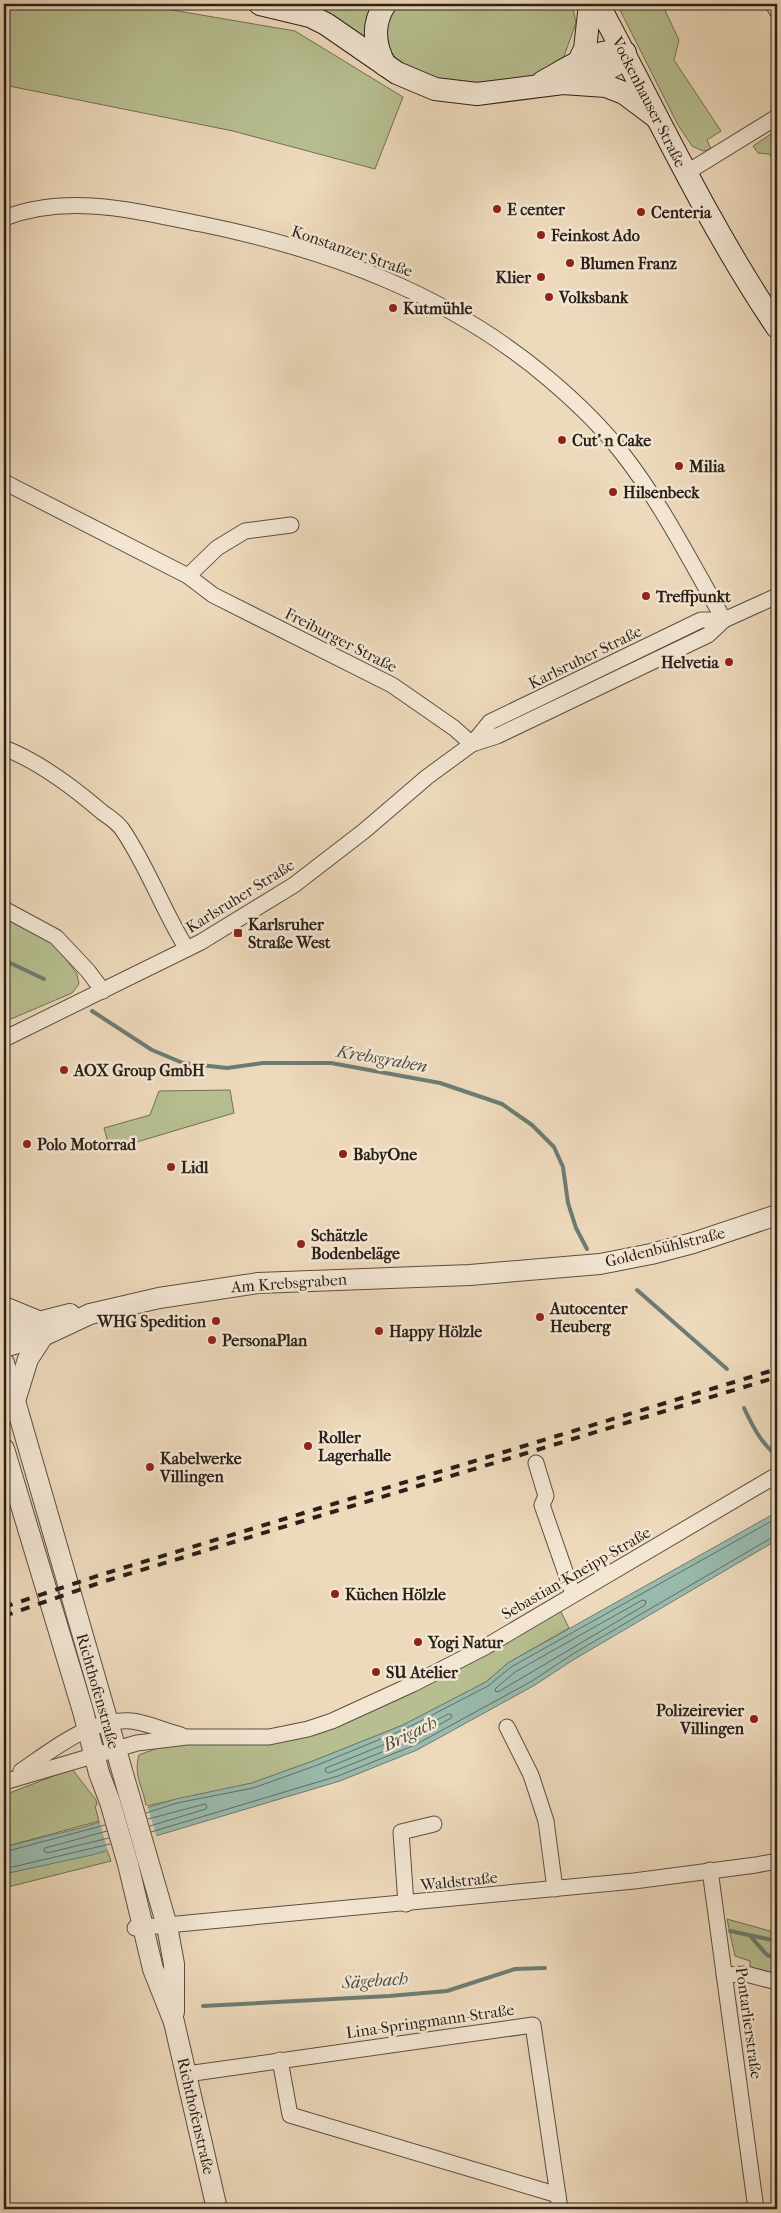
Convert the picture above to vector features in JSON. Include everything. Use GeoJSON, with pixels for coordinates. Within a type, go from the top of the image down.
{"type":"FeatureCollection","features":[{"type":"Feature","properties":{"kind":"main road"},"geometry":{"type":"LineString","coordinates":[[260,4],[310,16],[326,24],[385,65],[421,85],[448,92],[477,94],[563,83],[606,86],[624,92],[656,117]]}},
{"type":"Feature","properties":{"kind":"main road"},"geometry":{"type":"LineString","coordinates":[[385,4],[378,18],[376,38],[380,56],[385,65]]}},
{"type":"Feature","properties":{"kind":"main road"},"geometry":{"type":"LineString","coordinates":[[578,63],[585,49],[590,4]]}},
{"type":"Feature","properties":{"kind":"main road","name":"Vockenhauser Straße"},"geometry":{"type":"LineString","coordinates":[[598,4],[686,173],[754,292],[777,327]]}},
{"type":"Feature","properties":{"kind":"main road"},"geometry":{"type":"LineString","coordinates":[[538,85],[578,63],[609,51],[625,53],[622,60],[616,65],[563,83]]}},
{"type":"Feature","properties":{"kind":"street"},"geometry":{"type":"LineString","coordinates":[[773,4],[777,10]]}},
{"type":"Feature","properties":{"kind":"street","name":"Vockenhauser Straße"},"geometry":{"type":"LineString","coordinates":[[686,173],[777,117]]}},
{"type":"Feature","properties":{"kind":"street","name":"Konstanzer Straße"},"geometry":{"type":"LineString","coordinates":[[4,218],[51,206],[88,205],[126,209],[236,232],[351,266],[396,283],[462,316],[524,358],[573,399],[613,442],[666,519],[724,620]]}},
{"type":"Feature","properties":{"kind":"street","name":"Freiburger Straße"},"geometry":{"type":"LineString","coordinates":[[4,482],[188,576],[213,595],[392,685],[454,728],[472,744]]}},
{"type":"Feature","properties":{"kind":"street"},"geometry":{"type":"LineString","coordinates":[[188,576],[218,548],[245,531],[291,525]]}},
{"type":"Feature","properties":{"kind":"street","name":"Karlsruher Straße"},"geometry":{"type":"LineString","coordinates":[[4,1038],[66,1010],[187,949],[294,885],[364,831],[427,777],[472,744],[510,730],[708,635],[724,620],[777,596]]}},
{"type":"Feature","properties":{"kind":"street"},"geometry":{"type":"LineString","coordinates":[[4,748],[16,753],[75,789],[121,827],[140,860],[170,922],[187,949]]}},
{"type":"Feature","properties":{"kind":"street"},"geometry":{"type":"LineString","coordinates":[[4,909],[56,937],[88,971],[103,991]]}},
{"type":"Feature","properties":{"kind":"street","name":"Goldenbühlstraße"},"geometry":{"type":"LineString","coordinates":[[491,1273],[600,1264],[651,1254],[693,1244],[777,1216]]}},
{"type":"Feature","properties":{"kind":"street","name":"Am Krebsgraben"},"geometry":{"type":"LineString","coordinates":[[4,1347],[40,1329],[90,1314],[158,1298],[258,1283],[491,1273]]}},
{"type":"Feature","properties":{"kind":"street"},"geometry":{"type":"LineString","coordinates":[[4,1307],[40,1329],[19,1383],[15,1403]]}},
{"type":"Feature","properties":{"kind":"street","name":"Am Krebsgraben"},"geometry":{"type":"LineString","coordinates":[[4,1331],[40,1329]]}},
{"type":"Feature","properties":{"kind":"street","name":"Richthofenstraße"},"geometry":{"type":"LineString","coordinates":[[4,1363],[66,1583],[109,1723],[167,1926],[174,1964],[174,2022]]}},
{"type":"Feature","properties":{"kind":"street","name":"Richthofenstraße"},"geometry":{"type":"LineString","coordinates":[[4,1449],[88,1730],[93,1755],[110,1802],[128,1864],[139,1929],[174,2022],[217,2209]]}},
{"type":"Feature","properties":{"kind":"street"},"geometry":{"type":"LineString","coordinates":[[536,1463],[546,1496],[542,1505],[573,1594]]}},
{"type":"Feature","properties":{"kind":"street","name":"Sebastian-Kneipp-Straße"},"geometry":{"type":"LineString","coordinates":[[8,1780],[136,1744],[187,1737],[269,1737],[308,1729],[332,1721],[413,1684],[477,1651],[777,1475]]}},
{"type":"Feature","properties":{"kind":"street","name":"Sebastian-Kneipp-Straße"},"geometry":{"type":"LineString","coordinates":[[8,1780],[67,1739],[109,1723],[132,1721],[187,1737]]}},
{"type":"Feature","properties":{"kind":"street"},"geometry":{"type":"LineString","coordinates":[[507,1726],[531,1775],[546,1821],[555,1889]]}},
{"type":"Feature","properties":{"kind":"street"},"geometry":{"type":"LineString","coordinates":[[406,1904],[400,1832],[434,1824]]}},
{"type":"Feature","properties":{"kind":"street","name":"Waldstraße"},"geometry":{"type":"LineString","coordinates":[[139,1929],[279,1913],[306,1914],[634,1882],[756,1865],[777,1860]]}},
{"type":"Feature","properties":{"kind":"street","name":"Pontarlierstraße"},"geometry":{"type":"LineString","coordinates":[[710,1870],[756,2209]]}},
{"type":"Feature","properties":{"kind":"street"},"geometry":{"type":"LineString","coordinates":[[724,1975],[746,1974],[777,1982]]}},
{"type":"Feature","properties":{"kind":"street","name":"Lina-Springmann-Straße"},"geometry":{"type":"LineString","coordinates":[[187,2074],[280,2060],[532,2025],[559,2202],[290,2115],[280,2060]]}},
{"type":"Feature","properties":{"kind":"green space"},"geometry":{"type":"Polygon","coordinates":[[[4,4],[116,4],[172,10],[295,31],[403,97],[375,169],[233,131],[4,85],[4,4]]]}},
{"type":"Feature","properties":{"kind":"green space"},"geometry":{"type":"Polygon","coordinates":[[[381,4],[372,46],[295,5],[381,4]]]}},
{"type":"Feature","properties":{"kind":"green space"},"geometry":{"type":"Polygon","coordinates":[[[402,4],[572,4],[576,23],[564,56],[566,62],[513,82],[490,86],[453,84],[429,80],[420,76],[404,66],[391,52],[387,44],[387,25],[393,13],[402,4]]]}},
{"type":"Feature","properties":{"kind":"green space"},"geometry":{"type":"Polygon","coordinates":[[[617,4],[648,4],[650,8],[662,4],[679,40],[674,60],[721,131],[707,140],[711,149],[703,151],[692,146],[678,125],[617,4]]]}},
{"type":"Feature","properties":{"kind":"green space"},"geometry":{"type":"Polygon","coordinates":[[[777,130],[777,164],[769,154],[758,153],[753,146],[777,130]]]}},
{"type":"Feature","properties":{"kind":"green space"},"geometry":{"type":"Polygon","coordinates":[[[4,916],[52,940],[77,974],[79,984],[72,993],[4,1022],[4,916]]]}},
{"type":"Feature","properties":{"kind":"green space"},"geometry":{"type":"Polygon","coordinates":[[[230,1090],[234,1113],[110,1150],[104,1128],[150,1115],[159,1091],[230,1090]]]}},
{"type":"Feature","properties":{"kind":"green space"},"geometry":{"type":"Polygon","coordinates":[[[557,1604],[569,1628],[508,1663],[486,1682],[403,1725],[252,1783],[146,1806],[137,1769],[139,1755],[187,1737],[308,1729],[557,1604]]]}},
{"type":"Feature","properties":{"kind":"green space"},"geometry":{"type":"Polygon","coordinates":[[[72,1769],[96,1800],[97,1805],[95,1806],[99,1821],[4,1847],[4,1795],[72,1769]]]}},
{"type":"Feature","properties":{"kind":"green space"},"geometry":{"type":"Polygon","coordinates":[[[107,1850],[111,1861],[4,1888],[4,1874],[107,1850]]]}},
{"type":"Feature","properties":{"kind":"green space"},"geometry":{"type":"Polygon","coordinates":[[[727,1919],[777,1933],[777,1977],[750,1971],[750,1961],[735,1956],[727,1919]]]}},
{"type":"Feature","properties":{"kind":"water","name":"Brigach"},"geometry":{"type":"Polygon","coordinates":[[[777,1512],[777,1540],[573,1660],[535,1685],[417,1750],[340,1781],[92,1855],[4,1874],[4,1847],[80,1828],[176,1799],[252,1783],[403,1725],[486,1682],[508,1663],[777,1512]]]}},
{"type":"Feature","properties":{"kind":"pier"},"geometry":{"type":"Polygon","coordinates":[[[147,1805],[157,1838],[108,1852],[99,1819],[147,1805]]]}},
{"type":"Feature","properties":{"kind":"waterway","name":"Krebsgraben"},"geometry":{"type":"LineString","coordinates":[[4,960],[44,979]]}},
{"type":"Feature","properties":{"kind":"waterway","name":"Krebsgraben"},"geometry":{"type":"LineString","coordinates":[[92,1011],[152,1050],[183,1063],[227,1068],[263,1063],[331,1063],[440,1083],[502,1104],[532,1125],[554,1147],[563,1167],[568,1203],[576,1228],[587,1249]]}},
{"type":"Feature","properties":{"kind":"waterway","name":"Krebsgraben"},"geometry":{"type":"LineString","coordinates":[[637,1290],[727,1369]]}},
{"type":"Feature","properties":{"kind":"waterway","name":"Krebsgraben"},"geometry":{"type":"LineString","coordinates":[[744,1408],[762,1440],[777,1456]]}},
{"type":"Feature","properties":{"kind":"waterway","name":"Sägebach"},"geometry":{"type":"LineString","coordinates":[[730,1931],[777,1941]]}},
{"type":"Feature","properties":{"kind":"waterway","name":"Sägebach"},"geometry":{"type":"LineString","coordinates":[[751,1937],[767,1955],[777,1958]]}},
{"type":"Feature","properties":{"kind":"waterway","name":"Sägebach"},"geometry":{"type":"LineString","coordinates":[[203,2006],[447,1991],[515,1969],[545,1968]]}},
{"type":"Feature","properties":{"kind":"railway"},"geometry":{"type":"LineString","coordinates":[[4,1607],[100,1575],[777,1369]]}},
{"type":"Feature","properties":{"kind":"railway"},"geometry":{"type":"LineString","coordinates":[[4,1616],[102,1582],[777,1377]]}},
{"type":"Feature","properties":{"kind":"place","name":"E center"},"geometry":{"type":"Point","coordinates":[497,209]}},
{"type":"Feature","properties":{"kind":"place","name":"Centeria"},"geometry":{"type":"Point","coordinates":[641,212]}},
{"type":"Feature","properties":{"kind":"place","name":"Feinkost Ado"},"geometry":{"type":"Point","coordinates":[541,235]}},
{"type":"Feature","properties":{"kind":"place","name":"Blumen Franz"},"geometry":{"type":"Point","coordinates":[570,263]}},
{"type":"Feature","properties":{"kind":"place","name":"Klier"},"geometry":{"type":"Point","coordinates":[541,277]}},
{"type":"Feature","properties":{"kind":"place","name":"Volksbank"},"geometry":{"type":"Point","coordinates":[549,297]}},
{"type":"Feature","properties":{"kind":"place","name":"Kutmühle"},"geometry":{"type":"Point","coordinates":[393,308]}},
{"type":"Feature","properties":{"kind":"place","name":"Cut' n Cake"},"geometry":{"type":"Point","coordinates":[562,440]}},
{"type":"Feature","properties":{"kind":"place","name":"Milia"},"geometry":{"type":"Point","coordinates":[679,466]}},
{"type":"Feature","properties":{"kind":"place","name":"Hilsenbeck"},"geometry":{"type":"Point","coordinates":[613,492]}},
{"type":"Feature","properties":{"kind":"place","name":"Treffpunkt"},"geometry":{"type":"Point","coordinates":[646,596]}},
{"type":"Feature","properties":{"kind":"place","name":"Helvetia"},"geometry":{"type":"Point","coordinates":[729,662]}},
{"type":"Feature","properties":{"kind":"place","name":"Karlsruher Straße West"},"geometry":{"type":"Point","coordinates":[238,933]}},
{"type":"Feature","properties":{"kind":"place","name":"AOX Group GmbH"},"geometry":{"type":"Point","coordinates":[64,1070]}},
{"type":"Feature","properties":{"kind":"place","name":"Polo Motorrad"},"geometry":{"type":"Point","coordinates":[27,1144]}},
{"type":"Feature","properties":{"kind":"place","name":"BabyOne"},"geometry":{"type":"Point","coordinates":[343,1154]}},
{"type":"Feature","properties":{"kind":"place","name":"Lidl"},"geometry":{"type":"Point","coordinates":[171,1167]}},
{"type":"Feature","properties":{"kind":"place","name":"Schätzle Bodenbeläge"},"geometry":{"type":"Point","coordinates":[301,1244]}},
{"type":"Feature","properties":{"kind":"place","name":"Autocenter Heuberg"},"geometry":{"type":"Point","coordinates":[540,1317]}},
{"type":"Feature","properties":{"kind":"place","name":"WHG Spedition"},"geometry":{"type":"Point","coordinates":[216,1321]}},
{"type":"Feature","properties":{"kind":"place","name":"Happy Hölzle"},"geometry":{"type":"Point","coordinates":[379,1331]}},
{"type":"Feature","properties":{"kind":"place","name":"PersonaPlan"},"geometry":{"type":"Point","coordinates":[212,1340]}},
{"type":"Feature","properties":{"kind":"place","name":"Roller Lagerhalle"},"geometry":{"type":"Point","coordinates":[308,1446]}},
{"type":"Feature","properties":{"kind":"place","name":"Kabelwerke Villingen"},"geometry":{"type":"Point","coordinates":[150,1467]}},
{"type":"Feature","properties":{"kind":"place","name":"Küchen Hölzle"},"geometry":{"type":"Point","coordinates":[335,1594]}},
{"type":"Feature","properties":{"kind":"place","name":"Yogi Natur"},"geometry":{"type":"Point","coordinates":[418,1642]}},
{"type":"Feature","properties":{"kind":"place","name":"SU Atelier"},"geometry":{"type":"Point","coordinates":[376,1672]}},
{"type":"Feature","properties":{"kind":"place","name":"Polizeirevier Villingen"},"geometry":{"type":"Point","coordinates":[754,1719]}}]}
